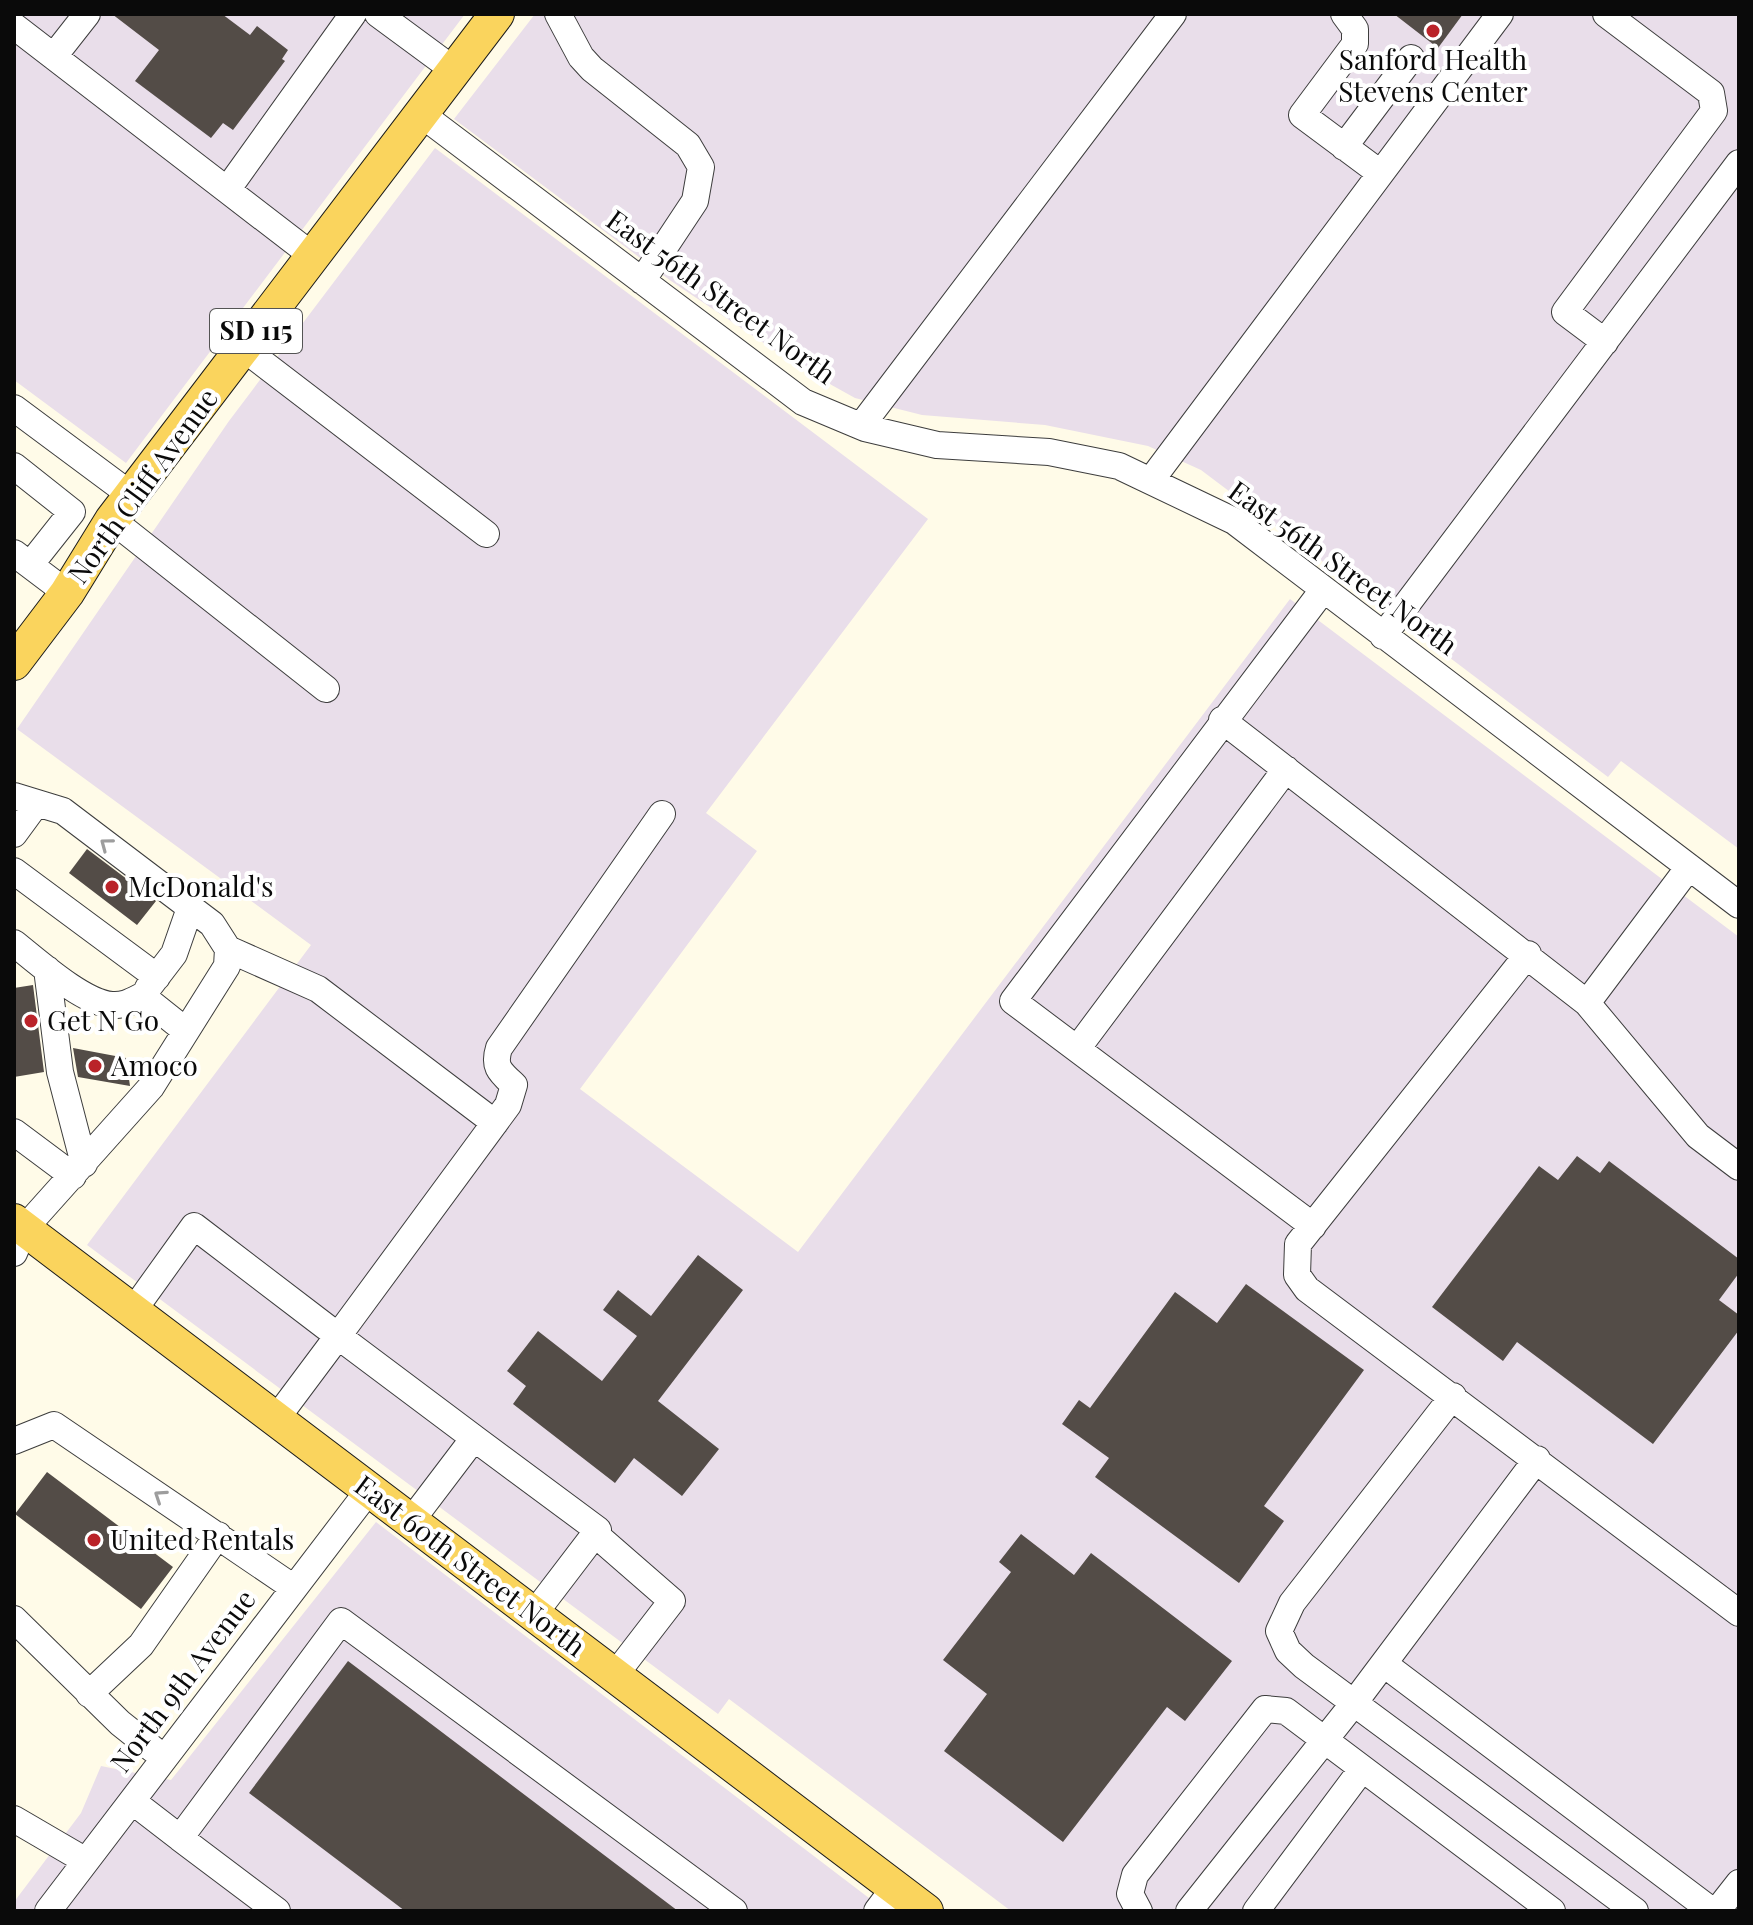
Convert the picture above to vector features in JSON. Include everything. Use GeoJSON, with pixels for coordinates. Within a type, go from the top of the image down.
{"type":"FeatureCollection","features":[{"type":"Feature","properties":{"kind":"main road","name":"North Cliff Avenue"},"geometry":{"type":"LineString","coordinates":[[16,658],[67,593],[121,508],[497,14]]}},
{"type":"Feature","properties":{"kind":"main road","name":"East 60th Street North"},"geometry":{"type":"LineString","coordinates":[[17,1234],[133,1311],[615,1675],[886,1899],[926,1911]]}},
{"type":"Feature","properties":{"kind":"street"},"geometry":{"type":"LineString","coordinates":[[54,56],[87,14]]}},
{"type":"Feature","properties":{"kind":"street"},"geometry":{"type":"LineString","coordinates":[[227,190],[353,14]]}},
{"type":"Feature","properties":{"kind":"street"},"geometry":{"type":"LineString","coordinates":[[378,14],[454,70]]}},
{"type":"Feature","properties":{"kind":"street"},"geometry":{"type":"LineString","coordinates":[[558,14],[581,57],[592,69],[688,145],[701,167],[695,201],[642,281]]}},
{"type":"Feature","properties":{"kind":"street"},"geometry":{"type":"LineString","coordinates":[[861,426],[1173,14]]}},
{"type":"Feature","properties":{"kind":"street"},"geometry":{"type":"LineString","coordinates":[[1344,14],[1355,29],[1355,44],[1302,115],[1380,173]]}},
{"type":"Feature","properties":{"kind":"street"},"geometry":{"type":"LineString","coordinates":[[1152,479],[1500,14]]}},
{"type":"Feature","properties":{"kind":"street"},"geometry":{"type":"LineString","coordinates":[[1605,342],[1565,312],[1714,111],[1715,102],[1711,93],[1606,14]]}},
{"type":"Feature","properties":{"kind":"street"},"geometry":{"type":"LineString","coordinates":[[14,26],[313,256]]}},
{"type":"Feature","properties":{"kind":"street"},"geometry":{"type":"LineString","coordinates":[[1344,147],[1411,58]]}},
{"type":"Feature","properties":{"kind":"street","name":"East 56th Street North"},"geometry":{"type":"LineString","coordinates":[[421,114],[803,402],[861,426],[937,445],[1049,452],[1119,466],[1152,479],[1234,521],[1739,905]]}},
{"type":"Feature","properties":{"kind":"street"},"geometry":{"type":"LineString","coordinates":[[1383,636],[1739,163]]}},
{"type":"Feature","properties":{"kind":"street"},"geometry":{"type":"LineString","coordinates":[[243,348],[486,534]]}},
{"type":"Feature","properties":{"kind":"street"},"geometry":{"type":"LineString","coordinates":[[14,408],[121,508],[326,689]]}},
{"type":"Feature","properties":{"kind":"street"},"geometry":{"type":"LineString","coordinates":[[14,466],[72,512],[22,559],[67,593]]}},
{"type":"Feature","properties":{"kind":"street"},"geometry":{"type":"LineString","coordinates":[[1313,1226],[1013,1001],[1323,590]]}},
{"type":"Feature","properties":{"kind":"street"},"geometry":{"type":"LineString","coordinates":[[1222,720],[1528,954],[1587,1003],[1698,1136],[1739,1167]]}},
{"type":"Feature","properties":{"kind":"street"},"geometry":{"type":"LineString","coordinates":[[1077,1049],[1286,769]]}},
{"type":"Feature","properties":{"kind":"street"},"geometry":{"type":"LineString","coordinates":[[14,834],[33,801],[63,811],[212,924],[228,949],[318,989],[495,1123]]}},
{"type":"Feature","properties":{"kind":"street"},"geometry":{"type":"LineString","coordinates":[[276,1419],[513,1096],[514,1085],[497,1071],[495,1062],[499,1048],[662,814]]}},
{"type":"Feature","properties":{"kind":"street"},"geometry":{"type":"LineString","coordinates":[[1587,1003],[1689,867]]}},
{"type":"Feature","properties":{"kind":"street"},"geometry":{"type":"LineString","coordinates":[[14,871],[150,986],[186,1031]]}},
{"type":"Feature","properties":{"kind":"street"},"geometry":{"type":"LineString","coordinates":[[14,943],[47,969],[108,1005],[124,1005],[150,986],[179,945],[190,908]]}},
{"type":"Feature","properties":{"kind":"street"},"geometry":{"type":"LineString","coordinates":[[17,1234],[151,1087],[227,966],[228,949]]}},
{"type":"Feature","properties":{"kind":"street"},"geometry":{"type":"LineString","coordinates":[[1528,954],[1298,1244],[1297,1275],[1307,1289],[1739,1613]]}},
{"type":"Feature","properties":{"kind":"street"},"geometry":{"type":"LineString","coordinates":[[47,969],[60,1072],[78,1170]]}},
{"type":"Feature","properties":{"kind":"street"},"geometry":{"type":"LineString","coordinates":[[14,1132],[78,1170]]}},
{"type":"Feature","properties":{"kind":"street"},"geometry":{"type":"LineString","coordinates":[[133,1311],[194,1226],[598,1530],[534,1614]]}},
{"type":"Feature","properties":{"kind":"street"},"geometry":{"type":"LineString","coordinates":[[1453,1396],[1292,1603],[1279,1631],[1288,1651],[1354,1703],[1635,1911]]}},
{"type":"Feature","properties":{"kind":"street"},"geometry":{"type":"LineString","coordinates":[[14,1441],[54,1425],[294,1588]]}},
{"type":"Feature","properties":{"kind":"street"},"geometry":{"type":"LineString","coordinates":[[411,1521],[474,1438]]}},
{"type":"Feature","properties":{"kind":"street"},"geometry":{"type":"LineString","coordinates":[[1189,1911],[1326,1740],[1537,1459]]}},
{"type":"Feature","properties":{"kind":"street","name":"North 9th Avenue"},"geometry":{"type":"LineString","coordinates":[[48,1911],[369,1490]]}},
{"type":"Feature","properties":{"kind":"street"},"geometry":{"type":"LineString","coordinates":[[595,1534],[672,1601],[615,1675]]}},
{"type":"Feature","properties":{"kind":"street"},"geometry":{"type":"LineString","coordinates":[[89,1694],[141,1645],[218,1535]]}},
{"type":"Feature","properties":{"kind":"street"},"geometry":{"type":"LineString","coordinates":[[14,1619],[89,1694],[164,1758]]}},
{"type":"Feature","properties":{"kind":"street"},"geometry":{"type":"LineString","coordinates":[[180,1838],[341,1621],[734,1911]]}},
{"type":"Feature","properties":{"kind":"street"},"geometry":{"type":"LineString","coordinates":[[1384,1664],[1714,1911],[1737,1889]]}},
{"type":"Feature","properties":{"kind":"street"},"geometry":{"type":"LineString","coordinates":[[1139,1911],[1130,1894],[1135,1875],[1265,1709],[1286,1711],[1552,1911]]}},
{"type":"Feature","properties":{"kind":"street"},"geometry":{"type":"LineString","coordinates":[[1256,1911],[1362,1769]]}},
{"type":"Feature","properties":{"kind":"street"},"geometry":{"type":"LineString","coordinates":[[132,1801],[277,1911]]}},
{"type":"Feature","properties":{"kind":"street"},"geometry":{"type":"LineString","coordinates":[[14,1819],[86,1861]]}},
{"type":"Feature","properties":{"kind":"shaded area"},"geometry":{"type":"Polygon","coordinates":[[[14,14],[465,14],[126,463],[14,380],[14,14]]]}},
{"type":"Feature","properties":{"kind":"shaded area"},"geometry":{"type":"Polygon","coordinates":[[[535,14],[1739,14],[1739,849],[1621,761],[1608,777],[1201,470],[1148,446],[1045,425],[922,415],[855,398],[801,368],[671,281],[454,119],[535,14]]]}},
{"type":"Feature","properties":{"kind":"shaded area"},"geometry":{"type":"Polygon","coordinates":[[[435,148],[928,519],[706,813],[757,851],[580,1089],[798,1252],[1290,599],[1739,937],[1739,1911],[1011,1911],[729,1699],[718,1714],[87,1245],[311,945],[17,729],[229,421],[435,148]]]}},
{"type":"Feature","properties":{"kind":"shaded area"},"geometry":{"type":"Polygon","coordinates":[[[376,1522],[886,1911],[14,1911],[14,1902],[81,1813],[101,1766],[171,1780],[376,1522]]]}},
{"type":"Feature","properties":{"kind":"building"},"geometry":{"type":"Polygon","coordinates":[[[112,14],[222,14],[250,35],[257,26],[288,50],[282,59],[285,61],[233,130],[223,123],[211,138],[135,81],[159,50],[112,14]]]}},
{"type":"Feature","properties":{"kind":"building","name":"Sanford Health Stevens Center"},"geometry":{"type":"Polygon","coordinates":[[[1394,14],[1463,14],[1438,48],[1394,14]]]}},
{"type":"Feature","properties":{"kind":"building","name":"McDonald's"},"geometry":{"type":"Polygon","coordinates":[[[87,849],[156,901],[137,925],[69,873],[87,849]]]}},
{"type":"Feature","properties":{"kind":"building","name":"Get N Go"},"geometry":{"type":"Polygon","coordinates":[[[33,985],[44,1072],[14,1077],[14,988],[33,985]]]}},
{"type":"Feature","properties":{"kind":"building","name":"Amoco"},"geometry":{"type":"Polygon","coordinates":[[[73,1048],[126,1058],[130,1086],[78,1077],[73,1048]]]}},
{"type":"Feature","properties":{"kind":"building"},"geometry":{"type":"Polygon","coordinates":[[[1577,1156],[1600,1173],[1609,1161],[1739,1259],[1739,1273],[1719,1300],[1739,1315],[1739,1330],[1653,1444],[1517,1342],[1503,1361],[1432,1307],[1539,1166],[1558,1180],[1577,1156]]]}},
{"type":"Feature","properties":{"kind":"building"},"geometry":{"type":"Polygon","coordinates":[[[698,1255],[743,1290],[658,1401],[719,1449],[682,1496],[634,1458],[615,1483],[513,1404],[526,1386],[507,1371],[538,1331],[602,1381],[637,1336],[603,1310],[618,1290],[651,1316],[698,1255]]]}},
{"type":"Feature","properties":{"kind":"building"},"geometry":{"type":"Polygon","coordinates":[[[1246,1284],[1364,1370],[1264,1506],[1284,1521],[1239,1583],[1095,1477],[1109,1458],[1062,1424],[1079,1400],[1090,1408],[1175,1292],[1217,1323],[1246,1284]]]}},
{"type":"Feature","properties":{"kind":"building","name":"United Rentals"},"geometry":{"type":"Polygon","coordinates":[[[47,1472],[173,1567],[141,1609],[15,1514],[47,1472]]]}},
{"type":"Feature","properties":{"kind":"building"},"geometry":{"type":"Polygon","coordinates":[[[1021,1534],[1074,1575],[1091,1553],[1232,1661],[1185,1721],[1167,1707],[1063,1842],[944,1751],[987,1694],[943,1660],[1011,1572],[999,1562],[1021,1534]]]}},
{"type":"Feature","properties":{"kind":"building"},"geometry":{"type":"Polygon","coordinates":[[[348,1661],[678,1911],[405,1911],[249,1793],[348,1661]]]}},
{"type":"Feature","properties":{"kind":"place","name":"Sanford Health Stevens Center"},"geometry":{"type":"Point","coordinates":[1433,31]}},
{"type":"Feature","properties":{"kind":"place","name":"McDonald's"},"geometry":{"type":"Point","coordinates":[112,887]}},
{"type":"Feature","properties":{"kind":"place","name":"Get N Go"},"geometry":{"type":"Point","coordinates":[31,1021]}},
{"type":"Feature","properties":{"kind":"place","name":"Amoco"},"geometry":{"type":"Point","coordinates":[95,1066]}},
{"type":"Feature","properties":{"kind":"place","name":"United Rentals"},"geometry":{"type":"Point","coordinates":[94,1540]}}]}
